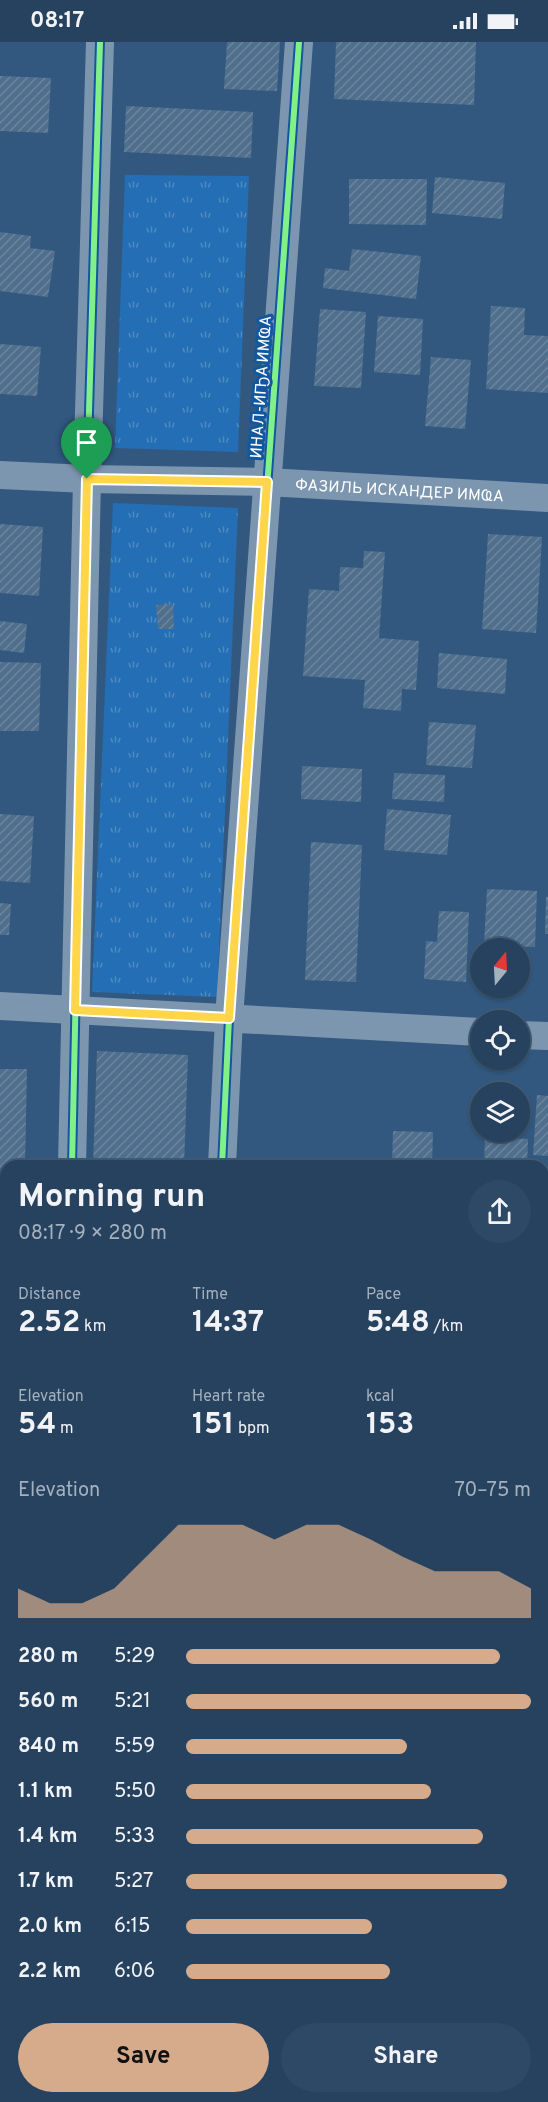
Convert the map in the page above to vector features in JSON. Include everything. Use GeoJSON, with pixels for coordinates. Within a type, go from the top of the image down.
{"type":"FeatureCollection","features":[{"type":"Feature","properties":{"kind":"street"},"geometry":{"type":"LineString","coordinates":[[72,1160],[87,479],[100,42]]}},
{"type":"Feature","properties":{"kind":"street","name":"ИНАЛ-ИҦА ИМҨА"},"geometry":{"type":"LineString","coordinates":[[222,1160],[229,1018],[299,42]]}},
{"type":"Feature","properties":{"kind":"street","name":"ФАЗИЛЬ ИСКАНДЕР ИМҨА"},"geometry":{"type":"LineString","coordinates":[[0,475],[267,482],[548,498]]}},
{"type":"Feature","properties":{"kind":"street"},"geometry":{"type":"LineString","coordinates":[[0,1006],[470,1031]]}},
{"type":"Feature","properties":{"kind":"street"},"geometry":{"type":"LineString","coordinates":[[530,1035],[548,1036]]}},
{"type":"Feature","properties":{"kind":"green space"},"geometry":{"type":"Polygon","coordinates":[[[125,175],[249,176],[238,452],[115,448],[125,175]]]}},
{"type":"Feature","properties":{"kind":"green space"},"geometry":{"type":"Polygon","coordinates":[[[113,503],[238,508],[217,997],[92,992],[113,503]]]}},
{"type":"Feature","properties":{"kind":"building"},"geometry":{"type":"Polygon","coordinates":[[[227,42],[280,42],[277,91],[224,89],[227,42]]]}},
{"type":"Feature","properties":{"kind":"building"},"geometry":{"type":"Polygon","coordinates":[[[336,42],[476,42],[474,105],[334,99],[336,42]]]}},
{"type":"Feature","properties":{"kind":"building"},"geometry":{"type":"Polygon","coordinates":[[[0,76],[51,78],[48,133],[0,131],[0,76]]]}},
{"type":"Feature","properties":{"kind":"building"},"geometry":{"type":"Polygon","coordinates":[[[126,106],[253,112],[251,158],[124,152],[126,106]]]}},
{"type":"Feature","properties":{"kind":"building"},"geometry":{"type":"Polygon","coordinates":[[[435,177],[505,183],[502,219],[432,213],[435,177]]]}},
{"type":"Feature","properties":{"kind":"building"},"geometry":{"type":"Polygon","coordinates":[[[349,179],[427,179],[426,225],[349,224],[349,179]]]}},
{"type":"Feature","properties":{"kind":"building"},"geometry":{"type":"Polygon","coordinates":[[[0,232],[31,236],[30,248],[55,251],[48,297],[0,291],[0,232]]]}},
{"type":"Feature","properties":{"kind":"building"},"geometry":{"type":"Polygon","coordinates":[[[352,249],[421,256],[416,299],[323,288],[325,268],[349,271],[352,249]]]}},
{"type":"Feature","properties":{"kind":"building"},"geometry":{"type":"Polygon","coordinates":[[[491,306],[525,308],[524,335],[548,336],[548,393],[486,389],[491,306]]]}},
{"type":"Feature","properties":{"kind":"building"},"geometry":{"type":"Polygon","coordinates":[[[320,309],[366,312],[361,388],[314,386],[320,309]]]}},
{"type":"Feature","properties":{"kind":"building"},"geometry":{"type":"Polygon","coordinates":[[[378,316],[423,319],[420,375],[374,372],[378,316]]]}},
{"type":"Feature","properties":{"kind":"building"},"geometry":{"type":"Polygon","coordinates":[[[0,344],[41,347],[37,396],[0,394],[0,344]]]}},
{"type":"Feature","properties":{"kind":"building"},"geometry":{"type":"Polygon","coordinates":[[[431,357],[471,360],[465,429],[425,426],[431,357]]]}},
{"type":"Feature","properties":{"kind":"building"},"geometry":{"type":"Polygon","coordinates":[[[0,524],[43,527],[39,596],[0,593],[0,524]]]}},
{"type":"Feature","properties":{"kind":"building"},"geometry":{"type":"Polygon","coordinates":[[[488,534],[542,537],[536,633],[482,629],[488,534]]]}},
{"type":"Feature","properties":{"kind":"building"},"geometry":{"type":"Polygon","coordinates":[[[364,551],[385,552],[379,638],[419,641],[416,690],[402,689],[401,711],[363,708],[365,680],[303,676],[309,589],[339,591],[340,567],[363,568],[364,551]]]}},
{"type":"Feature","properties":{"kind":"building"},"geometry":{"type":"Polygon","coordinates":[[[173,604],[174,629],[158,629],[156,605],[173,604]]]}},
{"type":"Feature","properties":{"kind":"building"},"geometry":{"type":"Polygon","coordinates":[[[0,621],[27,624],[24,653],[0,650],[0,621]]]}},
{"type":"Feature","properties":{"kind":"building"},"geometry":{"type":"Polygon","coordinates":[[[439,653],[507,659],[505,694],[437,688],[439,653]]]}},
{"type":"Feature","properties":{"kind":"building"},"geometry":{"type":"Polygon","coordinates":[[[0,662],[41,663],[39,731],[0,731],[0,662]]]}},
{"type":"Feature","properties":{"kind":"building"},"geometry":{"type":"Polygon","coordinates":[[[429,722],[476,725],[472,768],[426,765],[429,722]]]}},
{"type":"Feature","properties":{"kind":"building"},"geometry":{"type":"Polygon","coordinates":[[[302,766],[362,769],[361,802],[301,799],[302,766]]]}},
{"type":"Feature","properties":{"kind":"building"},"geometry":{"type":"Polygon","coordinates":[[[394,773],[445,775],[444,802],[392,799],[394,773]]]}},
{"type":"Feature","properties":{"kind":"building"},"geometry":{"type":"Polygon","coordinates":[[[387,809],[451,815],[447,855],[384,850],[387,809]]]}},
{"type":"Feature","properties":{"kind":"building"},"geometry":{"type":"Polygon","coordinates":[[[0,814],[34,816],[30,883],[0,881],[0,814]]]}},
{"type":"Feature","properties":{"kind":"building"},"geometry":{"type":"Polygon","coordinates":[[[311,842],[362,845],[356,982],[305,980],[311,842]]]}},
{"type":"Feature","properties":{"kind":"building"},"geometry":{"type":"Polygon","coordinates":[[[487,889],[537,891],[535,947],[530,947],[530,938],[484,938],[487,889]]]}},
{"type":"Feature","properties":{"kind":"building"},"geometry":{"type":"Polygon","coordinates":[[[546,897],[548,897],[548,934],[545,934],[546,897]]]}},
{"type":"Feature","properties":{"kind":"building"},"geometry":{"type":"Polygon","coordinates":[[[0,903],[11,904],[9,935],[0,935],[0,903]]]}},
{"type":"Feature","properties":{"kind":"building"},"geometry":{"type":"Polygon","coordinates":[[[439,911],[469,912],[466,982],[424,979],[426,941],[437,942],[439,911]]]}},
{"type":"Feature","properties":{"kind":"building"},"geometry":{"type":"Polygon","coordinates":[[[97,1051],[188,1055],[184,1160],[93,1160],[97,1051]]]}},
{"type":"Feature","properties":{"kind":"building"},"geometry":{"type":"Polygon","coordinates":[[[0,1069],[27,1069],[25,1160],[0,1160],[0,1069]]]}},
{"type":"Feature","properties":{"kind":"building"},"geometry":{"type":"Polygon","coordinates":[[[537,1095],[548,1096],[548,1156],[533,1155],[537,1095]]]}},
{"type":"Feature","properties":{"kind":"building"},"geometry":{"type":"Polygon","coordinates":[[[393,1131],[433,1132],[432,1160],[392,1160],[393,1131]]]}},
{"type":"Feature","properties":{"kind":"building"},"geometry":{"type":"Polygon","coordinates":[[[485,1142],[528,1142],[527,1160],[484,1160],[485,1142]]]}},
{"type":"Feature","properties":{"kind":"cycle path"},"geometry":{"type":"LineString","coordinates":[[72,1160],[87,479],[100,42]]}},
{"type":"Feature","properties":{"kind":"cycle path"},"geometry":{"type":"LineString","coordinates":[[222,1160],[229,1018],[299,42]]}},
{"type":"Feature","properties":{"kind":"route"},"geometry":{"type":"LineString","coordinates":[[87,479],[267,482],[229,1018],[75,1010],[87,479]]}}]}
